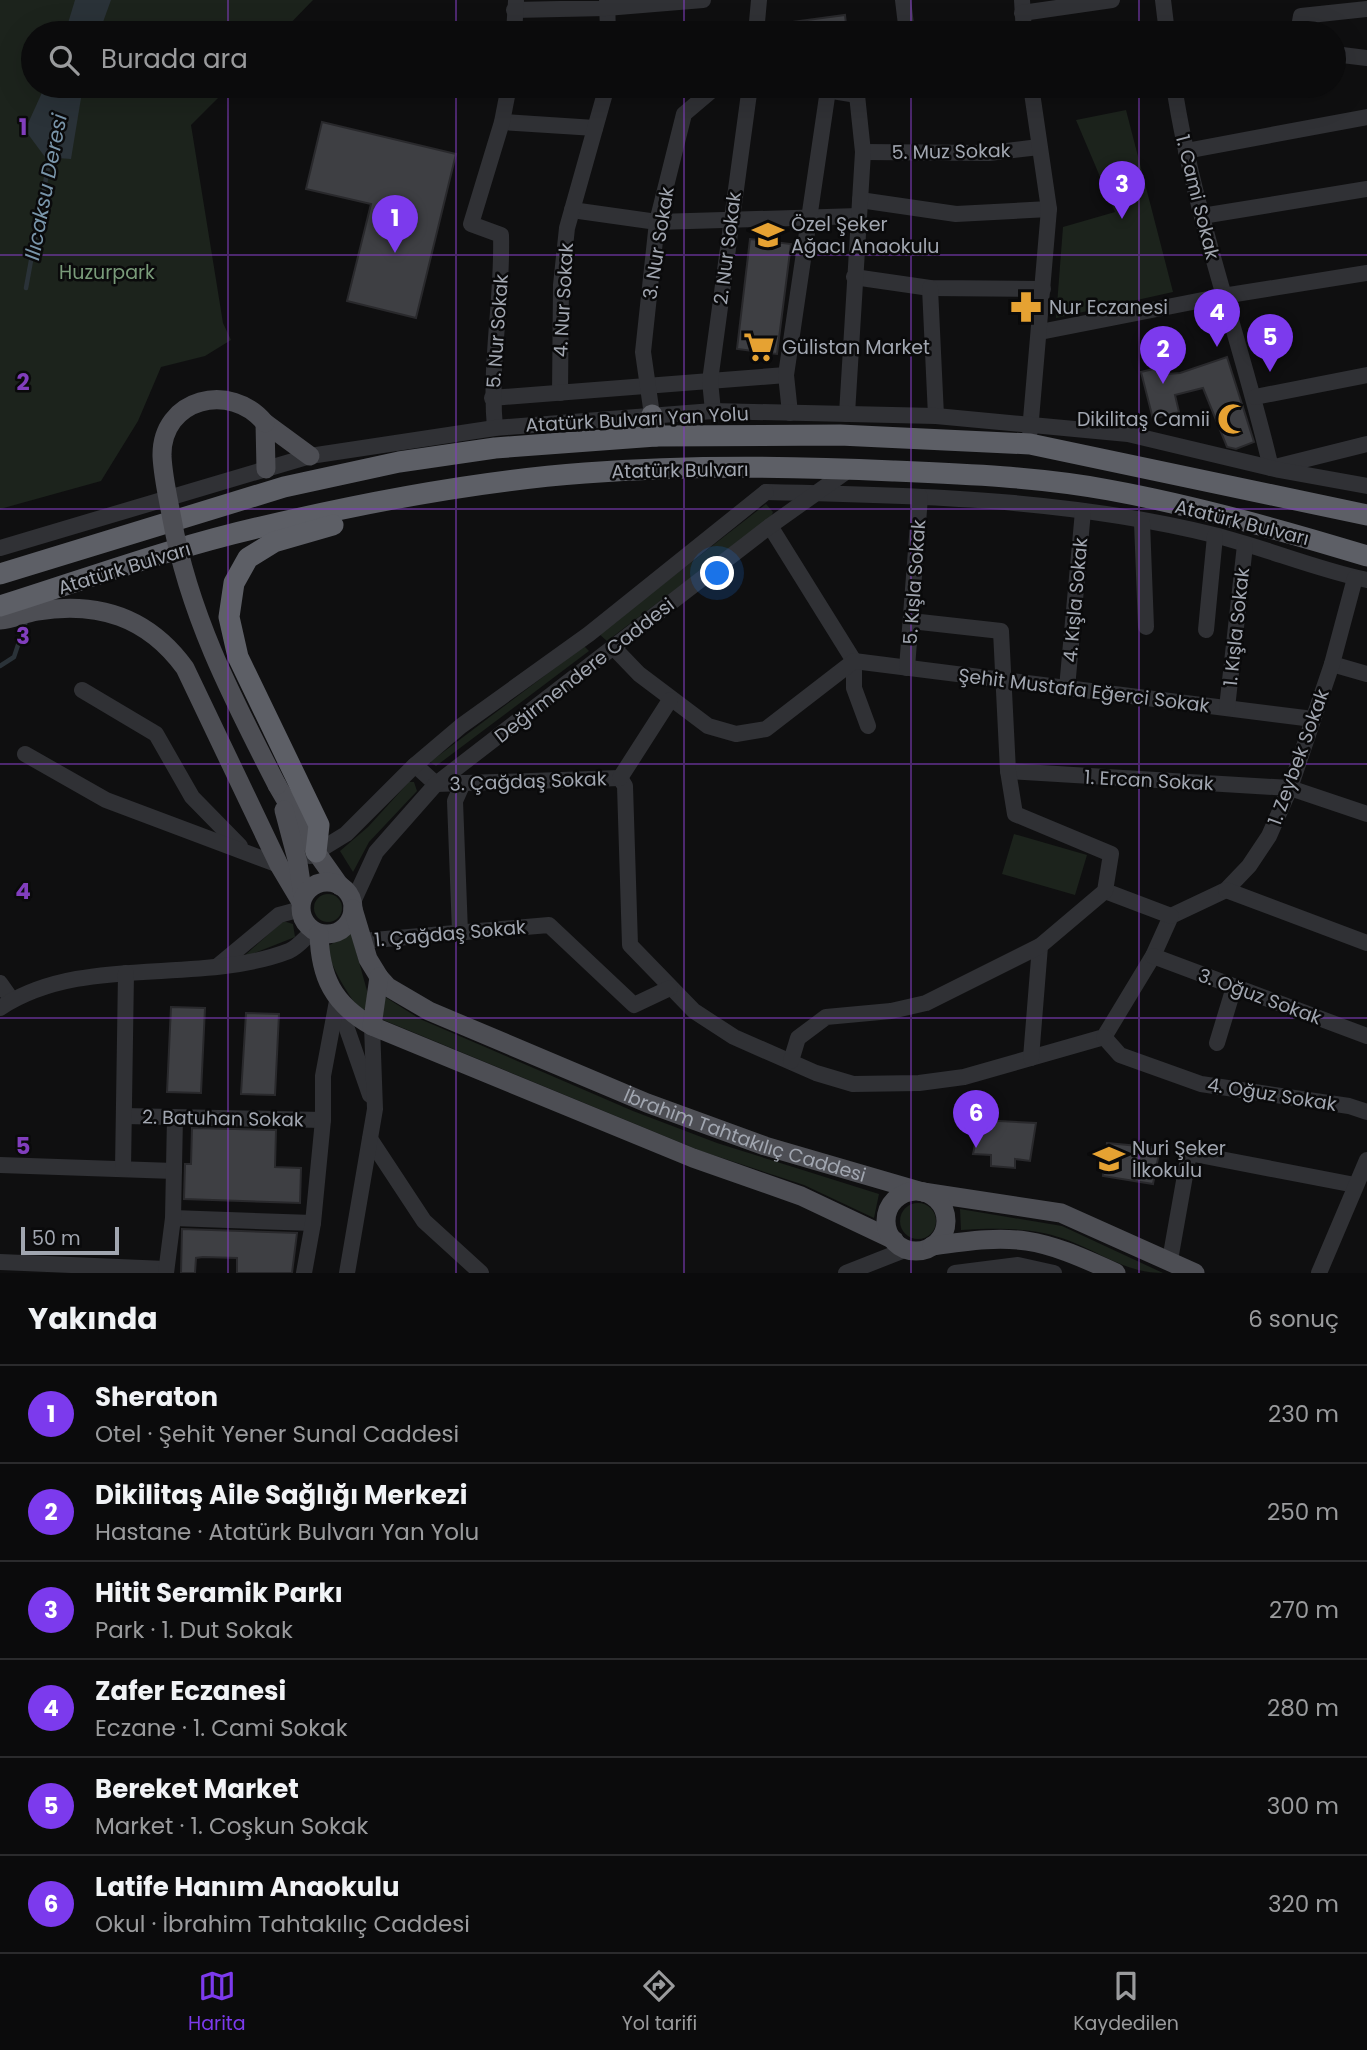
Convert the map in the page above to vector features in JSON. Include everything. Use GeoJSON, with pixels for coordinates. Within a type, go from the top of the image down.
{"type":"FeatureCollection","features":[{"type":"Feature","properties":{"kind":"highway"},"geometry":{"type":"LineString","coordinates":[[652,415],[656,436]]}},
{"type":"Feature","properties":{"kind":"highway","name":"Atatürk Bulvarı"},"geometry":{"type":"LineString","coordinates":[[0,573],[284,487],[399,462],[495,448],[656,436],[1030,434],[1367,516]]}},
{"type":"Feature","properties":{"kind":"highway","name":"Atatürk Bulvarı"},"geometry":{"type":"LineString","coordinates":[[2,617],[259,527],[443,490],[574,474],[742,468],[965,474],[1107,490],[1265,524],[1367,556]]}},
{"type":"Feature","properties":{"kind":"highway"},"geometry":{"type":"LineString","coordinates":[[298,860],[320,825],[238,657],[230,629],[230,601],[240,569],[257,551],[274,542],[342,522],[374,504]]}},
{"type":"Feature","properties":{"kind":"main road"},"geometry":{"type":"LineString","coordinates":[[310,456],[265,423],[248,406],[221,398],[205,399],[187,407],[168,432],[162,454],[179,560],[198,619],[224,681],[277,785],[298,860],[304,921],[316,932],[320,957],[337,1001]]}},
{"type":"Feature","properties":{"kind":"main road"},"geometry":{"type":"LineString","coordinates":[[265,423],[266,469]]}},
{"type":"Feature","properties":{"kind":"main road"},"geometry":{"type":"LineString","coordinates":[[2,617],[36,611],[99,611],[134,621],[163,640],[185,668],[298,860],[340,886],[353,905],[349,922],[339,932],[316,932]]}},
{"type":"Feature","properties":{"kind":"main road"},"geometry":{"type":"LineString","coordinates":[[302,903],[310,888],[322,882],[340,886]]}},
{"type":"Feature","properties":{"kind":"main road","name":"İbrahim Tahtakılıç Caddesi"},"geometry":{"type":"LineString","coordinates":[[353,905],[362,941],[379,977],[388,987],[429,1011],[648,1102],[765,1146],[923,1192],[1061,1213],[1170,1259],[1195,1273]]}},
{"type":"Feature","properties":{"kind":"main road"},"geometry":{"type":"LineString","coordinates":[[372,1026],[379,977]]}},
{"type":"Feature","properties":{"kind":"main road","name":"İbrahim Tahtakılıç Caddesi"},"geometry":{"type":"LineString","coordinates":[[337,1001],[372,1026],[693,1158],[801,1196],[900,1244]]}},
{"type":"Feature","properties":{"kind":"main road"},"geometry":{"type":"LineString","coordinates":[[932,1246],[944,1232],[945,1212],[940,1202],[923,1192],[899,1196],[889,1209],[887,1225],[900,1244],[924,1250],[932,1246],[990,1237],[1042,1241],[1116,1273]]}},
{"type":"Feature","properties":{"kind":"street"},"geometry":{"type":"LineString","coordinates":[[515,5],[703,0]]}},
{"type":"Feature","properties":{"kind":"street"},"geometry":{"type":"LineString","coordinates":[[757,21],[759,0]]}},
{"type":"Feature","properties":{"kind":"street"},"geometry":{"type":"LineString","coordinates":[[903,0],[906,21]]}},
{"type":"Feature","properties":{"kind":"street"},"geometry":{"type":"LineString","coordinates":[[1022,6],[1112,0]]}},
{"type":"Feature","properties":{"kind":"street"},"geometry":{"type":"LineString","coordinates":[[1163,0],[1166,21]]}},
{"type":"Feature","properties":{"kind":"street"},"geometry":{"type":"LineString","coordinates":[[1300,21],[1301,16],[1367,9]]}},
{"type":"Feature","properties":{"kind":"street"},"geometry":{"type":"LineString","coordinates":[[1346,55],[1367,58]]}},
{"type":"Feature","properties":{"kind":"street"},"geometry":{"type":"LineString","coordinates":[[507,98],[502,122],[595,128]]}},
{"type":"Feature","properties":{"kind":"street","name":"4. Nur Sokak"},"geometry":{"type":"LineString","coordinates":[[560,393],[561,285],[566,228],[604,98]]}},
{"type":"Feature","properties":{"kind":"street","name":"3. Nur Sokak"},"geometry":{"type":"LineString","coordinates":[[652,415],[643,352],[657,222],[684,114],[702,98]]}},
{"type":"Feature","properties":{"kind":"street","name":"2. Nur Sokak"},"geometry":{"type":"LineString","coordinates":[[713,411],[710,381],[748,98]]}},
{"type":"Feature","properties":{"kind":"street"},"geometry":{"type":"LineString","coordinates":[[790,413],[786,375],[827,98]]}},
{"type":"Feature","properties":{"kind":"street"},"geometry":{"type":"LineString","coordinates":[[848,414],[863,152],[862,98]]}},
{"type":"Feature","properties":{"kind":"street"},"geometry":{"type":"LineString","coordinates":[[1030,434],[1049,209],[1033,98]]}},
{"type":"Feature","properties":{"kind":"street","name":"1. Cami Sokak"},"geometry":{"type":"LineString","coordinates":[[1176,98],[1202,216],[1223,296],[1255,397],[1271,468]]}},
{"type":"Feature","properties":{"kind":"street"},"geometry":{"type":"LineString","coordinates":[[1186,151],[1367,117]]}},
{"type":"Feature","properties":{"kind":"street","name":"5. Nur Sokak"},"geometry":{"type":"LineString","coordinates":[[495,428],[492,398],[502,269],[501,235],[471,224],[502,122]]}},
{"type":"Feature","properties":{"kind":"street","name":"5. Muz Sokak"},"geometry":{"type":"LineString","coordinates":[[863,152],[989,153],[1039,147]]}},
{"type":"Feature","properties":{"kind":"street"},"geometry":{"type":"LineString","coordinates":[[1202,216],[1367,189]]}},
{"type":"Feature","properties":{"kind":"street"},"geometry":{"type":"LineString","coordinates":[[572,210],[657,222],[811,217],[859,208],[956,214],[1049,209]]}},
{"type":"Feature","properties":{"kind":"street"},"geometry":{"type":"LineString","coordinates":[[1040,331],[1223,296],[1367,273]]}},
{"type":"Feature","properties":{"kind":"street"},"geometry":{"type":"LineString","coordinates":[[854,277],[930,288],[1043,289]]}},
{"type":"Feature","properties":{"kind":"street"},"geometry":{"type":"LineString","coordinates":[[930,288],[936,416]]}},
{"type":"Feature","properties":{"kind":"street"},"geometry":{"type":"LineString","coordinates":[[492,398],[786,375]]}},
{"type":"Feature","properties":{"kind":"street"},"geometry":{"type":"LineString","coordinates":[[1255,397],[1367,375]]}},
{"type":"Feature","properties":{"kind":"street","name":"Atatürk Bulvarı Yan Yolu"},"geometry":{"type":"LineString","coordinates":[[0,548],[310,456],[495,428],[713,411],[936,416],[1030,434],[1128,434],[1271,468],[1367,486]]}},
{"type":"Feature","properties":{"kind":"street"},"geometry":{"type":"LineString","coordinates":[[1271,468],[1367,444]]}},
{"type":"Feature","properties":{"kind":"street"},"geometry":{"type":"LineString","coordinates":[[742,468],[766,492],[920,497],[1083,512],[1215,536],[1361,579]]}},
{"type":"Feature","properties":{"kind":"street","name":"Değirmendere Caddesi"},"geometry":{"type":"LineString","coordinates":[[353,905],[376,852],[436,783],[771,526],[850,469]]}},
{"type":"Feature","properties":{"kind":"street","name":"Değirmendere Caddesi"},"geometry":{"type":"LineString","coordinates":[[298,860],[346,834],[415,765],[461,726],[589,634],[766,492]]}},
{"type":"Feature","properties":{"kind":"street","name":"5. Kışla Sokak"},"geometry":{"type":"LineString","coordinates":[[907,668],[920,497]]}},
{"type":"Feature","properties":{"kind":"street","name":"4. Kışla Sokak"},"geometry":{"type":"LineString","coordinates":[[1066,688],[1083,512]]}},
{"type":"Feature","properties":{"kind":"street"},"geometry":{"type":"LineString","coordinates":[[1142,522],[1146,627]]}},
{"type":"Feature","properties":{"kind":"street"},"geometry":{"type":"LineString","coordinates":[[771,526],[855,661],[854,688],[868,726]]}},
{"type":"Feature","properties":{"kind":"street"},"geometry":{"type":"LineString","coordinates":[[1206,629],[1215,536]]}},
{"type":"Feature","properties":{"kind":"street","name":"1. Kışla Sokak"},"geometry":{"type":"LineString","coordinates":[[1227,709],[1245,545]]}},
{"type":"Feature","properties":{"kind":"street","name":"1. Zeybek Sokak"},"geometry":{"type":"LineString","coordinates":[[1171,916],[1226,890],[1249,866],[1269,836],[1290,788],[1361,579]]}},
{"type":"Feature","properties":{"kind":"street"},"geometry":{"type":"LineString","coordinates":[[791,1061],[798,1038],[825,1017],[891,1011],[926,1003],[1040,946],[1105,891],[1111,854],[1015,814],[1008,771],[1001,631],[911,621]]}},
{"type":"Feature","properties":{"kind":"street"},"geometry":{"type":"LineString","coordinates":[[589,634],[670,700],[708,726],[736,734],[766,730],[855,661]]}},
{"type":"Feature","properties":{"kind":"street","name":"Şehit Mustafa Eğerci Sokak"},"geometry":{"type":"LineString","coordinates":[[855,661],[1313,719]]}},
{"type":"Feature","properties":{"kind":"street"},"geometry":{"type":"LineString","coordinates":[[1332,664],[1367,674]]}},
{"type":"Feature","properties":{"kind":"street"},"geometry":{"type":"LineString","coordinates":[[82,690],[156,734],[192,797],[247,853]]}},
{"type":"Feature","properties":{"kind":"street"},"geometry":{"type":"LineString","coordinates":[[670,700],[620,778],[625,786],[630,945],[694,1011],[734,1037],[853,1084],[964,1077],[1104,1037],[1153,957],[1171,916],[1105,891]]}},
{"type":"Feature","properties":{"kind":"street"},"geometry":{"type":"LineString","coordinates":[[25,754],[106,800],[247,853],[298,860]]}},
{"type":"Feature","properties":{"kind":"street"},"geometry":{"type":"LineString","coordinates":[[415,765],[436,783]]}},
{"type":"Feature","properties":{"kind":"street","name":"1. Ercan Sokak"},"geometry":{"type":"LineString","coordinates":[[1008,771],[1290,788],[1365,813]]}},
{"type":"Feature","properties":{"kind":"street","name":"3. Çağdaş Sokak"},"geometry":{"type":"LineString","coordinates":[[436,783],[620,778]]}},
{"type":"Feature","properties":{"kind":"street"},"geometry":{"type":"LineString","coordinates":[[460,932],[455,801],[463,783]]}},
{"type":"Feature","properties":{"kind":"street"},"geometry":{"type":"LineString","coordinates":[[1365,813],[1367,795]]}},
{"type":"Feature","properties":{"kind":"street"},"geometry":{"type":"LineString","coordinates":[[1226,890],[1367,943]]}},
{"type":"Feature","properties":{"kind":"street"},"geometry":{"type":"LineString","coordinates":[[217,967],[279,915],[302,903]]}},
{"type":"Feature","properties":{"kind":"street","name":"1. Çağdaş Sokak"},"geometry":{"type":"LineString","coordinates":[[362,941],[549,925],[634,1005],[670,988]]}},
{"type":"Feature","properties":{"kind":"street"},"geometry":{"type":"LineString","coordinates":[[0,983],[6,1004],[47,986],[127,973],[217,967],[291,951],[316,932]]}},
{"type":"Feature","properties":{"kind":"street"},"geometry":{"type":"LineString","coordinates":[[1031,1058],[1040,946]]}},
{"type":"Feature","properties":{"kind":"street","name":"3. Oğuz Sokak"},"geometry":{"type":"LineString","coordinates":[[1153,957],[1367,1036]]}},
{"type":"Feature","properties":{"kind":"street"},"geometry":{"type":"LineString","coordinates":[[122,1169],[127,973]]}},
{"type":"Feature","properties":{"kind":"street"},"geometry":{"type":"LineString","coordinates":[[1217,1043],[1234,987]]}},
{"type":"Feature","properties":{"kind":"street"},"geometry":{"type":"LineString","coordinates":[[337,1001],[375,1109]]}},
{"type":"Feature","properties":{"kind":"street"},"geometry":{"type":"LineString","coordinates":[[304,1273],[313,1223],[323,1120],[323,1076],[337,1001]]}},
{"type":"Feature","properties":{"kind":"street"},"geometry":{"type":"LineString","coordinates":[[347,1273],[375,1109],[372,1026]]}},
{"type":"Feature","properties":{"kind":"street","name":"4. Oğuz Sokak"},"geometry":{"type":"LineString","coordinates":[[1104,1037],[1120,1055],[1201,1084],[1349,1106],[1367,1112]]}},
{"type":"Feature","properties":{"kind":"street","name":"2. Batuhan Sokak"},"geometry":{"type":"LineString","coordinates":[[124,1116],[323,1120]]}},
{"type":"Feature","properties":{"kind":"street"},"geometry":{"type":"LineString","coordinates":[[0,1262],[166,1271],[173,1218],[175,1117]]}},
{"type":"Feature","properties":{"kind":"street"},"geometry":{"type":"LineString","coordinates":[[370,1139],[424,1221],[481,1273]]}},
{"type":"Feature","properties":{"kind":"street"},"geometry":{"type":"LineString","coordinates":[[1170,1259],[1189,1153],[1354,1185]]}},
{"type":"Feature","properties":{"kind":"street"},"geometry":{"type":"LineString","coordinates":[[1319,1273],[1354,1185],[1367,1160]]}},
{"type":"Feature","properties":{"kind":"street"},"geometry":{"type":"LineString","coordinates":[[0,1165],[174,1171]]}},
{"type":"Feature","properties":{"kind":"street"},"geometry":{"type":"LineString","coordinates":[[173,1218],[313,1223]]}},
{"type":"Feature","properties":{"kind":"street"},"geometry":{"type":"LineString","coordinates":[[846,1273],[900,1244]]}},
{"type":"Feature","properties":{"kind":"street"},"geometry":{"type":"LineString","coordinates":[[954,1273],[1018,1265],[1048,1272]]}},
{"type":"Feature","properties":{"kind":"green space","name":"Huzurpark"},"geometry":{"type":"Polygon","coordinates":[[[0,0],[313,0],[293,21],[21,21],[21,98],[218,98],[191,125],[223,323],[231,340],[205,356],[161,367],[138,421],[101,481],[0,509],[0,0]]]}},
{"type":"Feature","properties":{"kind":"green space"},"geometry":{"type":"Polygon","coordinates":[[[1126,110],[1173,292],[1056,318],[1063,227],[1115,212],[1076,120],[1126,110]]]}},
{"type":"Feature","properties":{"kind":"green space"},"geometry":{"type":"Polygon","coordinates":[[[766,504],[773,512],[771,517],[607,641],[599,634],[766,504]]]}},
{"type":"Feature","properties":{"kind":"green space"},"geometry":{"type":"Polygon","coordinates":[[[584,646],[589,651],[436,766],[430,762],[584,646]]]}},
{"type":"Feature","properties":{"kind":"green space"},"geometry":{"type":"Polygon","coordinates":[[[409,782],[414,782],[417,791],[369,842],[353,872],[340,851],[368,827],[409,782]]]}},
{"type":"Feature","properties":{"kind":"green space"},"geometry":{"type":"Polygon","coordinates":[[[1014,834],[1087,855],[1075,895],[1002,874],[1014,834]]]}},
{"type":"Feature","properties":{"kind":"green space"},"geometry":{"type":"Polygon","coordinates":[[[328,894],[338,898],[342,908],[338,918],[328,922],[318,918],[314,908],[318,898],[328,894]]]}},
{"type":"Feature","properties":{"kind":"green space"},"geometry":{"type":"Polygon","coordinates":[[[283,921],[293,924],[295,937],[242,958],[283,921]]]}},
{"type":"Feature","properties":{"kind":"green space"},"geometry":{"type":"Polygon","coordinates":[[[351,933],[369,998],[365,1009],[359,1009],[349,995],[326,947],[351,933]]]}},
{"type":"Feature","properties":{"kind":"green space"},"geometry":{"type":"Polygon","coordinates":[[[382,995],[420,1019],[633,1111],[717,1143],[879,1194],[874,1218],[804,1185],[701,1151],[381,1019],[382,995]]]}},
{"type":"Feature","properties":{"kind":"green space"},"geometry":{"type":"Polygon","coordinates":[[[918,1203],[931,1208],[936,1221],[931,1234],[918,1239],[905,1234],[900,1221],[905,1208],[918,1203]]]}},
{"type":"Feature","properties":{"kind":"green space"},"geometry":{"type":"Polygon","coordinates":[[[960,1209],[1062,1226],[1163,1273],[1126,1266],[1070,1241],[1044,1233],[1003,1229],[961,1230],[960,1209]]]}},
{"type":"Feature","properties":{"kind":"shaded area"},"geometry":{"type":"Polygon","coordinates":[[[75,0],[111,0],[103,21],[69,21],[75,0]]]}},
{"type":"Feature","properties":{"kind":"shaded area"},"geometry":{"type":"Polygon","coordinates":[[[40,98],[81,98],[71,159],[45,157],[25,130],[40,98]]]}},
{"type":"Feature","properties":{"kind":"building"},"geometry":{"type":"Polygon","coordinates":[[[845,15],[846,21],[800,21],[845,15]]]}},
{"type":"Feature","properties":{"kind":"building"},"geometry":{"type":"Polygon","coordinates":[[[322,122],[456,154],[416,318],[347,301],[371,204],[306,189],[322,122]]]}},
{"type":"Feature","properties":{"kind":"building"},"geometry":{"type":"Polygon","coordinates":[[[750,239],[791,244],[777,354],[737,349],[750,239]]]}},
{"type":"Feature","properties":{"kind":"building"},"geometry":{"type":"Polygon","coordinates":[[[1227,357],[1254,442],[1236,449],[1227,447],[1203,388],[1175,395],[1179,412],[1153,419],[1141,372],[1165,366],[1167,374],[1180,373],[1227,357]]]}},
{"type":"Feature","properties":{"kind":"building"},"geometry":{"type":"Polygon","coordinates":[[[171,1007],[205,1008],[201,1093],[167,1092],[171,1007]]]}},
{"type":"Feature","properties":{"kind":"building"},"geometry":{"type":"Polygon","coordinates":[[[246,1013],[279,1014],[275,1095],[241,1094],[246,1013]]]}},
{"type":"Feature","properties":{"kind":"building"},"geometry":{"type":"Polygon","coordinates":[[[980,1120],[1036,1123],[1030,1161],[1015,1159],[1015,1168],[991,1166],[991,1155],[973,1154],[980,1120]]]}},
{"type":"Feature","properties":{"kind":"building"},"geometry":{"type":"Polygon","coordinates":[[[192,1128],[276,1130],[275,1167],[301,1168],[300,1203],[184,1199],[185,1164],[191,1164],[192,1128]]]}},
{"type":"Feature","properties":{"kind":"building"},"geometry":{"type":"Polygon","coordinates":[[[1107,1143],[1160,1148],[1153,1184],[1103,1176],[1107,1143]]]}},
{"type":"Feature","properties":{"kind":"building"},"geometry":{"type":"Polygon","coordinates":[[[182,1229],[297,1233],[292,1273],[237,1273],[237,1258],[203,1257],[196,1258],[195,1273],[181,1273],[182,1229]]]}},
{"type":"Feature","properties":{"kind":"waterway","name":"Ilıcaksu Deresi"},"geometry":{"type":"LineString","coordinates":[[26,288],[51,151]]}},
{"type":"Feature","properties":{"kind":"waterway","name":"Ilıcaksu Deresi"},"geometry":{"type":"LineString","coordinates":[[0,666],[14,657],[27,618]]}},
{"type":"Feature","properties":{"kind":"place","name":"Hitit Seramik Parkı"},"geometry":{"type":"Point","coordinates":[1122,219]}},
{"type":"Feature","properties":{"kind":"place","name":"Özel Şeker Ağacı Anaokulu"},"geometry":{"type":"Point","coordinates":[768,235]}},
{"type":"Feature","properties":{"kind":"place","name":"Sheraton"},"geometry":{"type":"Point","coordinates":[395,253]}},
{"type":"Feature","properties":{"kind":"place","name":"Nur Eczanesi"},"geometry":{"type":"Point","coordinates":[1026,307]}},
{"type":"Feature","properties":{"kind":"place","name":"Gülistan Market"},"geometry":{"type":"Point","coordinates":[759,347]}},
{"type":"Feature","properties":{"kind":"place","name":"Zafer Eczanesi"},"geometry":{"type":"Point","coordinates":[1217,347]}},
{"type":"Feature","properties":{"kind":"place","name":"Bereket Market"},"geometry":{"type":"Point","coordinates":[1270,372]}},
{"type":"Feature","properties":{"kind":"place","name":"Dikilitaş Aile Sağlığı Merkezi"},"geometry":{"type":"Point","coordinates":[1163,384]}},
{"type":"Feature","properties":{"kind":"place","name":"Dikilitaş Camii"},"geometry":{"type":"Point","coordinates":[1233,419]}},
{"type":"Feature","properties":{"kind":"place","name":"Latife Hanım Anaokulu"},"geometry":{"type":"Point","coordinates":[976,1148]}},
{"type":"Feature","properties":{"kind":"place","name":"Nuri Şeker İlkokulu"},"geometry":{"type":"Point","coordinates":[1109,1159]}}]}
